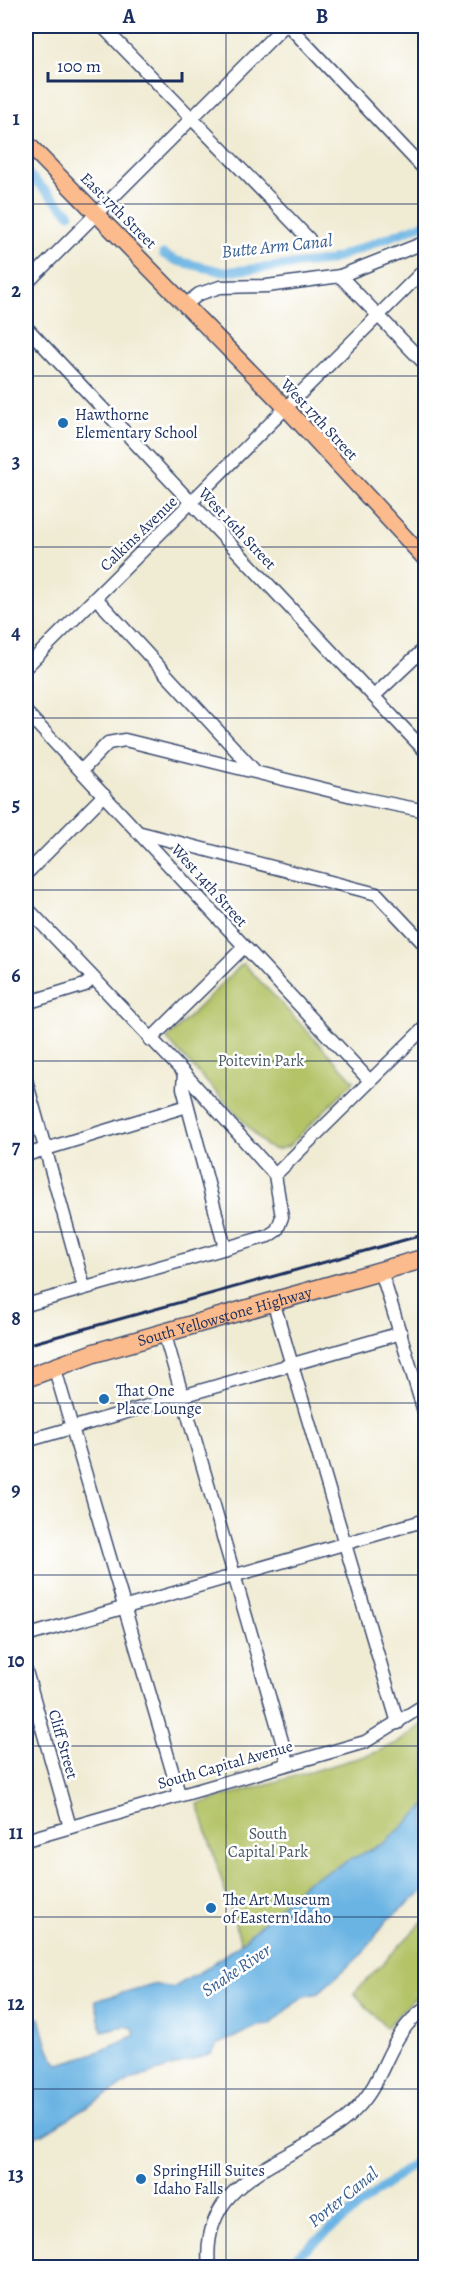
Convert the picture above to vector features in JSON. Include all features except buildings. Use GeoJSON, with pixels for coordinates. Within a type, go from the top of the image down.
{"type":"FeatureCollection","features":[{"type":"Feature","properties":{"kind":"highway","name":"South Yellowstone Highway"},"geometry":{"type":"LineString","coordinates":[[26,1378],[54,1366],[164,1332],[426,1258]]}},
{"type":"Feature","properties":{"kind":"main road","name":"East 17th Street"},"geometry":{"type":"LineString","coordinates":[[26,142],[186,304]]}},
{"type":"Feature","properties":{"kind":"main road","name":"West 17th Street"},"geometry":{"type":"LineString","coordinates":[[186,304],[286,408],[426,560]]}},
{"type":"Feature","properties":{"kind":"street"},"geometry":{"type":"LineString","coordinates":[[102,26],[193,117],[309,239]]}},
{"type":"Feature","properties":{"kind":"street"},"geometry":{"type":"LineString","coordinates":[[26,284],[284,26]]}},
{"type":"Feature","properties":{"kind":"street"},"geometry":{"type":"LineString","coordinates":[[289,26],[426,171]]}},
{"type":"Feature","properties":{"kind":"street"},"geometry":{"type":"LineString","coordinates":[[186,304],[199,294],[220,287],[291,284],[340,276],[426,242]]}},
{"type":"Feature","properties":{"kind":"street","name":"Calkins Avenue"},"geometry":{"type":"LineString","coordinates":[[26,667],[426,268]]}},
{"type":"Feature","properties":{"kind":"street"},"geometry":{"type":"LineString","coordinates":[[340,276],[426,365]]}},
{"type":"Feature","properties":{"kind":"street","name":"West 16th Street"},"geometry":{"type":"LineString","coordinates":[[26,327],[426,752]]}},
{"type":"Feature","properties":{"kind":"street"},"geometry":{"type":"LineString","coordinates":[[96,598],[255,771]]}},
{"type":"Feature","properties":{"kind":"street"},"geometry":{"type":"LineString","coordinates":[[374,696],[426,647]]}},
{"type":"Feature","properties":{"kind":"street","name":"West 14th Street"},"geometry":{"type":"LineString","coordinates":[[26,712],[370,1081]]}},
{"type":"Feature","properties":{"kind":"street"},"geometry":{"type":"LineString","coordinates":[[82,770],[108,743],[125,740],[356,797],[426,811]]}},
{"type":"Feature","properties":{"kind":"street"},"geometry":{"type":"LineString","coordinates":[[26,873],[104,795]]}},
{"type":"Feature","properties":{"kind":"street"},"geometry":{"type":"LineString","coordinates":[[140,833],[377,894],[426,946]]}},
{"type":"Feature","properties":{"kind":"street"},"geometry":{"type":"LineString","coordinates":[[26,907],[150,1040],[184,1073],[275,1175],[282,1217],[273,1234],[26,1305]]}},
{"type":"Feature","properties":{"kind":"street"},"geometry":{"type":"LineString","coordinates":[[150,1040],[244,947]]}},
{"type":"Feature","properties":{"kind":"street"},"geometry":{"type":"LineString","coordinates":[[26,1003],[85,985],[93,978]]}},
{"type":"Feature","properties":{"kind":"street"},"geometry":{"type":"LineString","coordinates":[[275,1175],[426,1026]]}},
{"type":"Feature","properties":{"kind":"street"},"geometry":{"type":"LineString","coordinates":[[184,1073],[183,1088],[187,1106],[225,1248]]}},
{"type":"Feature","properties":{"kind":"street"},"geometry":{"type":"LineString","coordinates":[[26,1080],[84,1287]]}},
{"type":"Feature","properties":{"kind":"street"},"geometry":{"type":"LineString","coordinates":[[26,1155],[187,1106]]}},
{"type":"Feature","properties":{"kind":"street"},"geometry":{"type":"LineString","coordinates":[[381,1270],[426,1418]]}},
{"type":"Feature","properties":{"kind":"street"},"geometry":{"type":"LineString","coordinates":[[273,1301],[343,1545],[398,1723]]}},
{"type":"Feature","properties":{"kind":"street"},"geometry":{"type":"LineString","coordinates":[[164,1332],[288,1762]]}},
{"type":"Feature","properties":{"kind":"street"},"geometry":{"type":"LineString","coordinates":[[26,1441],[400,1333]]}},
{"type":"Feature","properties":{"kind":"street"},"geometry":{"type":"LineString","coordinates":[[54,1366],[74,1427],[179,1794]]}},
{"type":"Feature","properties":{"kind":"street"},"geometry":{"type":"LineString","coordinates":[[26,1636],[426,1520]]}},
{"type":"Feature","properties":{"kind":"street","name":"Cliff Street"},"geometry":{"type":"LineString","coordinates":[[26,1671],[70,1827]]}},
{"type":"Feature","properties":{"kind":"street","name":"South Capital Avenue"},"geometry":{"type":"LineString","coordinates":[[26,1840],[288,1762],[365,1742],[426,1704]]}},
{"type":"Feature","properties":{"kind":"street"},"geometry":{"type":"LineString","coordinates":[[209,2268],[207,2250],[210,2233],[217,2214],[228,2196],[270,2164],[336,2129],[362,2104],[402,2029],[426,2008]]}},
{"type":"Feature","properties":{"kind":"green space","name":"Poitevin Park"},"geometry":{"type":"Polygon","coordinates":[[[243,963],[354,1081],[289,1146],[276,1150],[266,1146],[167,1039],[243,963]]]}},
{"type":"Feature","properties":{"kind":"green space","name":"South Capital Park"},"geometry":{"type":"Polygon","coordinates":[[[425,1722],[425,1806],[386,1842],[306,1882],[241,1943],[198,1804],[372,1754],[399,1742],[425,1722]]]}},
{"type":"Feature","properties":{"kind":"green space"},"geometry":{"type":"Polygon","coordinates":[[[425,1919],[425,1992],[410,2002],[386,2028],[354,1993],[425,1919]]]}},
{"type":"Feature","properties":{"kind":"water","name":"Snake River"},"geometry":{"type":"Polygon","coordinates":[[[425,1806],[425,1890],[386,1921],[363,1953],[318,1993],[302,1997],[270,2025],[258,2026],[217,2045],[211,2054],[131,2080],[43,2134],[26,2139],[26,2074],[36,2064],[32,2056],[26,2059],[26,2010],[31,2009],[34,2019],[40,2018],[49,2049],[59,2064],[98,2052],[126,2040],[135,2035],[133,2028],[125,2026],[102,2031],[95,2001],[153,1984],[173,1988],[208,1967],[241,1943],[306,1882],[386,1842],[425,1806]]]}},
{"type":"Feature","properties":{"kind":"waterway"},"geometry":{"type":"LineString","coordinates":[[26,172],[70,214]]}},
{"type":"Feature","properties":{"kind":"waterway","name":"Butte Arm Canal"},"geometry":{"type":"LineString","coordinates":[[163,254],[177,261],[224,272],[328,261],[426,223]]}},
{"type":"Feature","properties":{"kind":"waterway","name":"Porter Canal"},"geometry":{"type":"LineString","coordinates":[[282,2268],[426,2153]]}},
{"type":"Feature","properties":{"kind":"railway"},"geometry":{"type":"LineString","coordinates":[[26,1345],[426,1234]]}},
{"type":"Feature","properties":{"kind":"place","name":"Hawthorne Elementary School"},"geometry":{"type":"Point","coordinates":[63,423]}},
{"type":"Feature","properties":{"kind":"place","name":"That One Place Lounge"},"geometry":{"type":"Point","coordinates":[104,1399]}},
{"type":"Feature","properties":{"kind":"place","name":"The Art Museum of Eastern Idaho"},"geometry":{"type":"Point","coordinates":[211,1908]}},
{"type":"Feature","properties":{"kind":"place","name":"SpringHill Suites Idaho Falls"},"geometry":{"type":"Point","coordinates":[141,2179]}}]}
